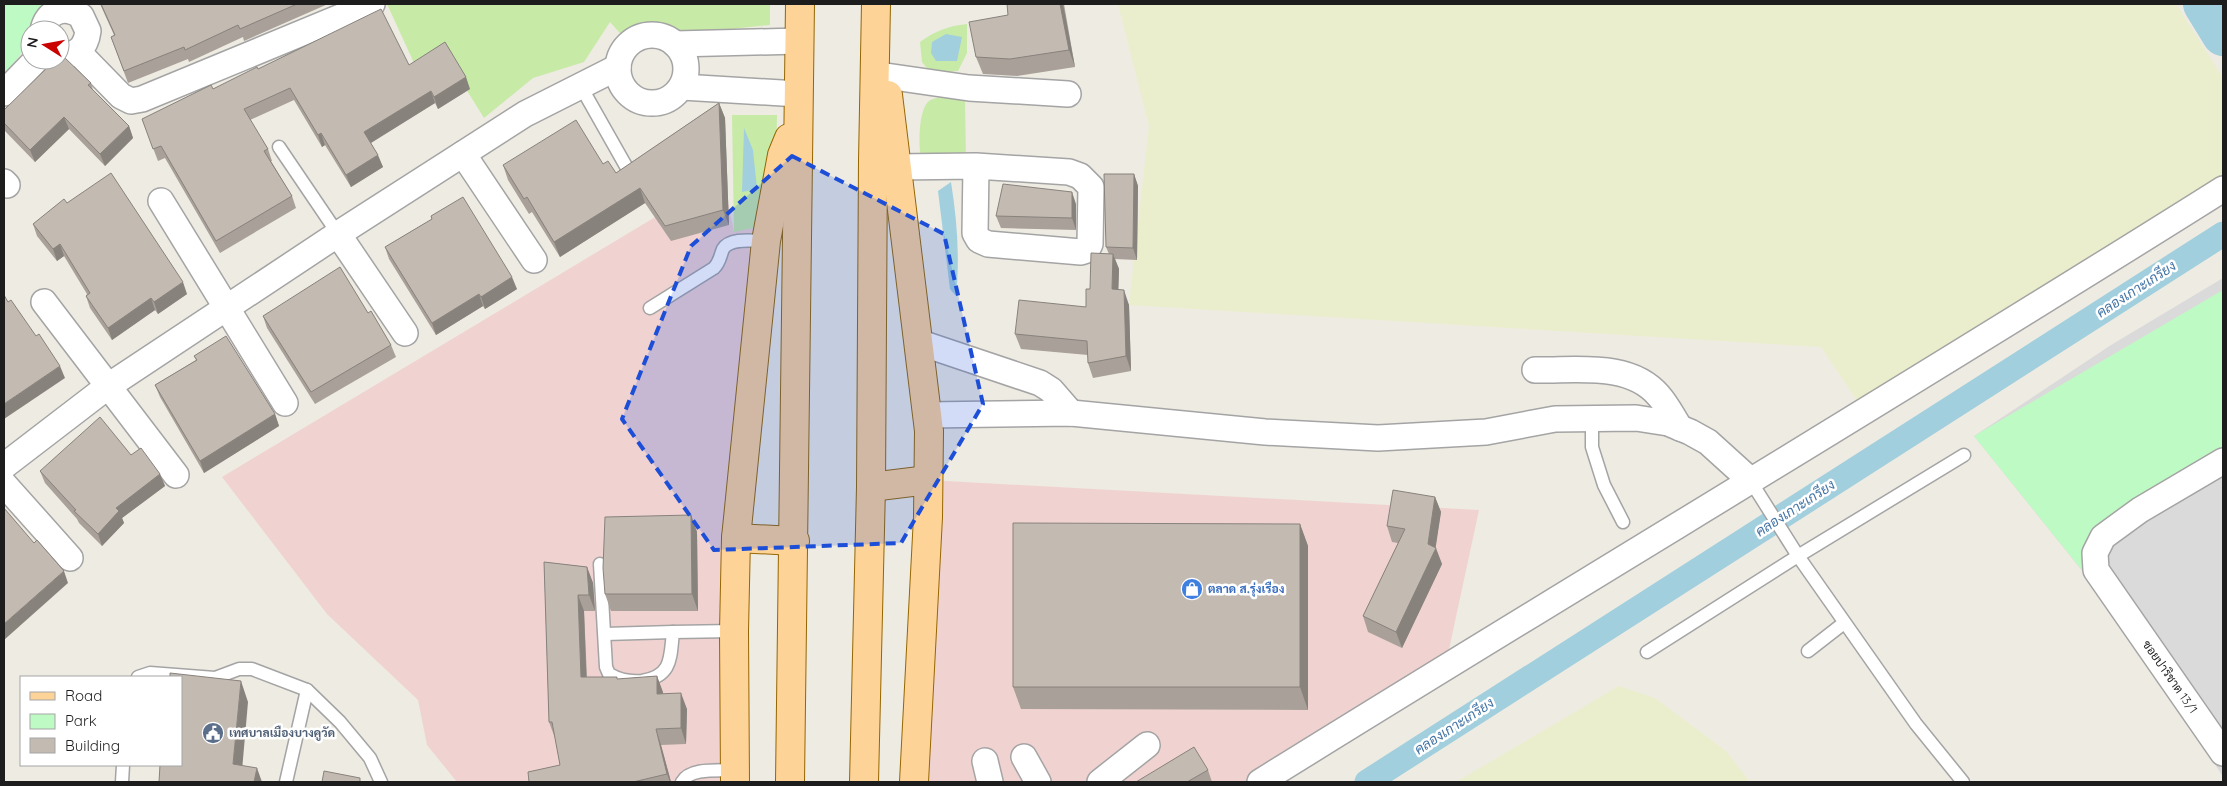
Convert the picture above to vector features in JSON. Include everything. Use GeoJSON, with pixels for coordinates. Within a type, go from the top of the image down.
{"type":"FeatureCollection","features":[{"type":"Feature","properties":{"kind":"main road"},"geometry":{"type":"LineString","coordinates":[[790,782],[795,541],[800,4]]}},
{"type":"Feature","properties":{"kind":"main road"},"geometry":{"type":"LineString","coordinates":[[876,17],[886,76],[927,416],[928,517],[914,782]]}},
{"type":"Feature","properties":{"kind":"main road"},"geometry":{"type":"LineString","coordinates":[[864,782],[870,487],[872,170],[876,17]]}},
{"type":"Feature","properties":{"kind":"main road"},"geometry":{"type":"LineString","coordinates":[[735,776],[734,631],[736,538],[766,241],[782,156],[798,106]]}},
{"type":"Feature","properties":{"kind":"main road"},"geometry":{"type":"LineString","coordinates":[[870,487],[928,480]]}},
{"type":"Feature","properties":{"kind":"main road"},"geometry":{"type":"LineString","coordinates":[[736,538],[795,541]]}},
{"type":"Feature","properties":{"kind":"street"},"geometry":{"type":"LineString","coordinates":[[70,54],[121,96],[131,101],[142,99],[372,4]]}},
{"type":"Feature","properties":{"kind":"street"},"geometry":{"type":"LineString","coordinates":[[48,20],[50,15],[66,7],[81,16],[86,22],[87,39],[70,52]]}},
{"type":"Feature","properties":{"kind":"street"},"geometry":{"type":"LineString","coordinates":[[658,35],[675,44],[681,51],[687,69],[682,87],[669,100],[660,103],[642,102],[626,93],[618,76],[618,67],[624,49],[639,37],[658,35]]}},
{"type":"Feature","properties":{"kind":"street"},"geometry":{"type":"LineString","coordinates":[[675,44],[799,41]]}},
{"type":"Feature","properties":{"kind":"street"},"geometry":{"type":"LineString","coordinates":[[4,466],[107,387],[338,234],[525,114],[618,67]]}},
{"type":"Feature","properties":{"kind":"street"},"geometry":{"type":"LineString","coordinates":[[4,93],[26,70]]}},
{"type":"Feature","properties":{"kind":"street"},"geometry":{"type":"LineString","coordinates":[[886,76],[969,88],[1068,94]]}},
{"type":"Feature","properties":{"kind":"street"},"geometry":{"type":"LineString","coordinates":[[682,87],[798,106]]}},
{"type":"Feature","properties":{"kind":"street"},"geometry":{"type":"LineString","coordinates":[[462,154],[534,260]]}},
{"type":"Feature","properties":{"kind":"street"},"geometry":{"type":"LineString","coordinates":[[897,167],[976,166],[1069,172],[1086,180],[1091,187],[1090,244],[1086,250],[1081,252],[988,244],[979,240],[975,233],[976,166]]}},
{"type":"Feature","properties":{"kind":"street"},"geometry":{"type":"LineString","coordinates":[[1260,782],[1750,480],[2062,291],[2223,189]]}},
{"type":"Feature","properties":{"kind":"street"},"geometry":{"type":"LineString","coordinates":[[161,201],[285,403]]}},
{"type":"Feature","properties":{"kind":"street"},"geometry":{"type":"LineString","coordinates":[[338,234],[406,333]]}},
{"type":"Feature","properties":{"kind":"street"},"geometry":{"type":"LineString","coordinates":[[44,302],[176,475]]}},
{"type":"Feature","properties":{"kind":"street"},"geometry":{"type":"LineString","coordinates":[[918,342],[1040,383],[1051,390],[1071,413]]}},
{"type":"Feature","properties":{"kind":"street"},"geometry":{"type":"LineString","coordinates":[[1535,370],[1611,370],[1640,380],[1658,394],[1680,428]]}},
{"type":"Feature","properties":{"kind":"street"},"geometry":{"type":"LineString","coordinates":[[927,416],[1071,413],[1265,432],[1378,438],[1486,432],[1555,418],[1636,418],[1668,423],[1708,442],[1750,480]]}},
{"type":"Feature","properties":{"kind":"street","name":"ซอยปาริชาต 13/1"},"geometry":{"type":"LineString","coordinates":[[2221,466],[2140,510],[2103,537],[2095,553],[2096,570],[2223,753]]}},
{"type":"Feature","properties":{"kind":"street"},"geometry":{"type":"LineString","coordinates":[[4,484],[70,558]]}},
{"type":"Feature","properties":{"kind":"street"},"geometry":{"type":"LineString","coordinates":[[1100,782],[1147,745]]}},
{"type":"Feature","properties":{"kind":"street"},"geometry":{"type":"LineString","coordinates":[[1024,756],[1038,782]]}},
{"type":"Feature","properties":{"kind":"lane"},"geometry":{"type":"LineString","coordinates":[[580,85],[626,168]]}},
{"type":"Feature","properties":{"kind":"lane"},"geometry":{"type":"LineString","coordinates":[[279,147],[338,234]]}},
{"type":"Feature","properties":{"kind":"lane"},"geometry":{"type":"LineString","coordinates":[[650,308],[714,268],[719,263],[727,244],[736,241],[766,241]]}},
{"type":"Feature","properties":{"kind":"lane"},"geometry":{"type":"LineString","coordinates":[[1592,418],[1592,447],[1604,485],[1623,522]]}},
{"type":"Feature","properties":{"kind":"lane"},"geometry":{"type":"LineString","coordinates":[[1647,652],[1798,556],[1964,455]]}},
{"type":"Feature","properties":{"kind":"lane"},"geometry":{"type":"LineString","coordinates":[[1750,480],[1798,556],[1844,623],[1916,724],[1963,782]]}},
{"type":"Feature","properties":{"kind":"lane"},"geometry":{"type":"LineString","coordinates":[[600,564],[606,667],[609,674],[635,682],[656,679],[664,673],[670,661],[673,632]]}},
{"type":"Feature","properties":{"kind":"lane"},"geometry":{"type":"LineString","coordinates":[[1808,651],[1844,623]]}},
{"type":"Feature","properties":{"kind":"lane"},"geometry":{"type":"LineString","coordinates":[[605,634],[734,631]]}},
{"type":"Feature","properties":{"kind":"lane"},"geometry":{"type":"LineString","coordinates":[[141,676],[150,673],[215,678],[240,669],[252,669],[307,690],[340,722],[370,758],[381,782]]}},
{"type":"Feature","properties":{"kind":"lane"},"geometry":{"type":"LineString","coordinates":[[286,782],[307,690]]}},
{"type":"Feature","properties":{"kind":"lane"},"geometry":{"type":"LineString","coordinates":[[122,782],[123,766]]}},
{"type":"Feature","properties":{"kind":"lane"},"geometry":{"type":"LineString","coordinates":[[682,782],[684,778],[693,773],[735,776]]}},
{"type":"Feature","properties":{"kind":"highlighted area"},"geometry":{"type":"Polygon","coordinates":[[[792,156],[944,234],[983,404],[901,543],[714,550],[622,419],[691,246],[792,156]]]}},
{"type":"Feature","properties":{"kind":"shaded area"},"geometry":{"type":"Polygon","coordinates":[[[722,177],[734,231],[769,225],[733,782],[457,782],[427,745],[418,700],[327,614],[222,477],[722,177]]]}},
{"type":"Feature","properties":{"kind":"shaded area"},"geometry":{"type":"Polygon","coordinates":[[[2223,278],[2223,777],[2132,633],[1974,436],[2111,345],[2223,278]]]}},
{"type":"Feature","properties":{"kind":"shaded area","name":"ตลาด ส.รุ่งเรือง"},"geometry":{"type":"Polygon","coordinates":[[[928,480],[1479,510],[1445,668],[1254,782],[914,782],[928,480]]]}},
{"type":"Feature","properties":{"kind":"green space"},"geometry":{"type":"Polygon","coordinates":[[[4,4],[58,4],[46,20],[20,20],[20,55],[4,76],[4,4]]]}},
{"type":"Feature","properties":{"kind":"green space"},"geometry":{"type":"Polygon","coordinates":[[[387,4],[770,4],[770,25],[683,34],[669,28],[654,27],[639,31],[626,40],[610,22],[584,62],[533,78],[484,118],[443,52],[414,63],[387,4]]]}},
{"type":"Feature","properties":{"kind":"green space"},"geometry":{"type":"Polygon","coordinates":[[[1118,4],[2176,4],[2223,78],[2223,188],[1864,411],[1821,347],[1129,305],[1149,126],[1118,4]]]}},
{"type":"Feature","properties":{"kind":"green space"},"geometry":{"type":"Polygon","coordinates":[[[967,24],[967,53],[958,71],[931,73],[922,62],[920,42],[942,30],[967,24]]]}},
{"type":"Feature","properties":{"kind":"green space"},"geometry":{"type":"Polygon","coordinates":[[[949,96],[965,101],[966,163],[921,156],[920,127],[923,111],[929,101],[949,96]]]}},
{"type":"Feature","properties":{"kind":"green space"},"geometry":{"type":"Polygon","coordinates":[[[732,115],[777,115],[776,160],[758,227],[734,232],[732,115]]]}},
{"type":"Feature","properties":{"kind":"green space"},"geometry":{"type":"Polygon","coordinates":[[[2223,290],[2223,461],[2140,510],[2085,574],[1974,436],[2223,290]]]}},
{"type":"Feature","properties":{"kind":"green space"},"geometry":{"type":"Polygon","coordinates":[[[1619,686],[1655,698],[1726,751],[1750,782],[1456,782],[1619,686]]]}},
{"type":"Feature","properties":{"kind":"water"},"geometry":{"type":"Polygon","coordinates":[[[946,34],[962,37],[957,61],[936,61],[931,53],[932,42],[946,34]]]}},
{"type":"Feature","properties":{"kind":"water"},"geometry":{"type":"Polygon","coordinates":[[[744,128],[753,150],[757,189],[742,192],[744,128]]]}},
{"type":"Feature","properties":{"kind":"water"},"geometry":{"type":"Polygon","coordinates":[[[951,182],[957,239],[956,296],[950,289],[938,191],[951,182]]]}},
{"type":"Feature","properties":{"kind":"building"},"geometry":{"type":"Polygon","coordinates":[[[101,4],[297,4],[240,29],[238,25],[185,50],[184,47],[124,71],[111,37],[115,35],[101,4]]]}},
{"type":"Feature","properties":{"kind":"building"},"geometry":{"type":"Polygon","coordinates":[[[1007,4],[1060,4],[1069,50],[1010,59],[976,57],[969,22],[1008,15],[1007,4]]]}},
{"type":"Feature","properties":{"kind":"building"},"geometry":{"type":"Polygon","coordinates":[[[381,9],[409,65],[445,42],[466,77],[434,97],[431,91],[364,132],[378,155],[346,175],[321,133],[318,135],[290,88],[244,109],[268,149],[264,151],[292,196],[216,241],[161,146],[153,149],[142,119],[211,85],[213,89],[257,67],[258,69],[381,9]]]}},
{"type":"Feature","properties":{"kind":"building"},"geometry":{"type":"Polygon","coordinates":[[[70,63],[91,83],[88,85],[129,126],[100,154],[64,117],[30,150],[4,123],[4,110],[45,70],[70,70],[70,63]]]}},
{"type":"Feature","properties":{"kind":"building"},"geometry":{"type":"Polygon","coordinates":[[[719,103],[723,210],[665,226],[640,188],[554,242],[527,197],[524,199],[503,165],[576,120],[603,164],[608,161],[616,173],[719,103]]]}},
{"type":"Feature","properties":{"kind":"building"},"geometry":{"type":"Polygon","coordinates":[[[111,173],[183,282],[154,302],[151,298],[108,328],[86,296],[90,293],[60,244],[53,249],[33,224],[64,199],[67,203],[111,173]]]}},
{"type":"Feature","properties":{"kind":"building"},"geometry":{"type":"Polygon","coordinates":[[[1104,174],[1134,174],[1133,248],[1106,247],[1104,174]]]}},
{"type":"Feature","properties":{"kind":"building"},"geometry":{"type":"Polygon","coordinates":[[[1003,184],[1072,192],[1072,218],[996,216],[1003,184]]]}},
{"type":"Feature","properties":{"kind":"building"},"geometry":{"type":"Polygon","coordinates":[[[463,197],[512,277],[481,297],[479,294],[432,323],[385,247],[432,219],[431,216],[463,197]]]}},
{"type":"Feature","properties":{"kind":"building"},"geometry":{"type":"Polygon","coordinates":[[[1091,253],[1113,254],[1112,289],[1124,290],[1126,356],[1088,363],[1087,341],[1015,334],[1019,300],[1086,307],[1086,289],[1090,289],[1091,253]]]}},
{"type":"Feature","properties":{"kind":"building"},"geometry":{"type":"Polygon","coordinates":[[[340,267],[368,313],[371,311],[391,345],[311,392],[263,316],[340,267]]]}},
{"type":"Feature","properties":{"kind":"building"},"geometry":{"type":"Polygon","coordinates":[[[4,295],[8,302],[11,300],[36,336],[39,334],[60,366],[4,404],[4,295]]]}},
{"type":"Feature","properties":{"kind":"building"},"geometry":{"type":"Polygon","coordinates":[[[226,336],[275,414],[200,461],[155,385],[197,360],[194,356],[226,336]]]}},
{"type":"Feature","properties":{"kind":"building"},"geometry":{"type":"Polygon","coordinates":[[[100,417],[131,455],[141,448],[160,474],[116,508],[119,511],[98,534],[74,511],[76,510],[40,471],[100,417]]]}},
{"type":"Feature","properties":{"kind":"building"},"geometry":{"type":"Polygon","coordinates":[[[1393,490],[1435,497],[1428,544],[1436,548],[1396,632],[1363,616],[1405,529],[1387,526],[1393,490]]]}},
{"type":"Feature","properties":{"kind":"building"},"geometry":{"type":"Polygon","coordinates":[[[4,508],[34,543],[37,540],[64,571],[4,624],[4,508]]]}},
{"type":"Feature","properties":{"kind":"building"},"geometry":{"type":"Polygon","coordinates":[[[691,515],[692,594],[605,594],[603,568],[605,517],[691,515]]]}},
{"type":"Feature","properties":{"kind":"building"},"geometry":{"type":"Polygon","coordinates":[[[1013,523],[1300,524],[1300,687],[1013,687],[1013,523]]]}},
{"type":"Feature","properties":{"kind":"building"},"geometry":{"type":"Polygon","coordinates":[[[544,562],[587,567],[589,595],[578,595],[581,677],[617,677],[617,679],[657,676],[657,694],[681,693],[681,728],[656,729],[667,774],[633,782],[529,782],[528,772],[560,765],[552,722],[549,722],[544,562]]]}},
{"type":"Feature","properties":{"kind":"building","name":"เทศบาลเมืองบางคูวัด"},"geometry":{"type":"Polygon","coordinates":[[[170,673],[241,681],[233,764],[257,768],[254,782],[159,782],[160,766],[182,766],[182,676],[170,676],[170,673]]]}},
{"type":"Feature","properties":{"kind":"building"},"geometry":{"type":"Polygon","coordinates":[[[1194,747],[1208,770],[1187,782],[1136,782],[1194,747]]]}},
{"type":"Feature","properties":{"kind":"building"},"geometry":{"type":"Polygon","coordinates":[[[324,771],[360,778],[360,782],[322,782],[324,771]]]}},
{"type":"Feature","properties":{"kind":"waterway"},"geometry":{"type":"LineString","coordinates":[[2204,4],[2223,35]]}},
{"type":"Feature","properties":{"kind":"waterway","name":"คลองเกาะเกรียง"},"geometry":{"type":"LineString","coordinates":[[1367,782],[2223,234]]}},
{"type":"Feature","properties":{"kind":"place","name":"ตลาด ส.รุ่งเรือง"},"geometry":{"type":"Point","coordinates":[1192,589]}},
{"type":"Feature","properties":{"kind":"place","name":"เทศบาลเมืองบางคูวัด"},"geometry":{"type":"Point","coordinates":[213,733]}}]}
